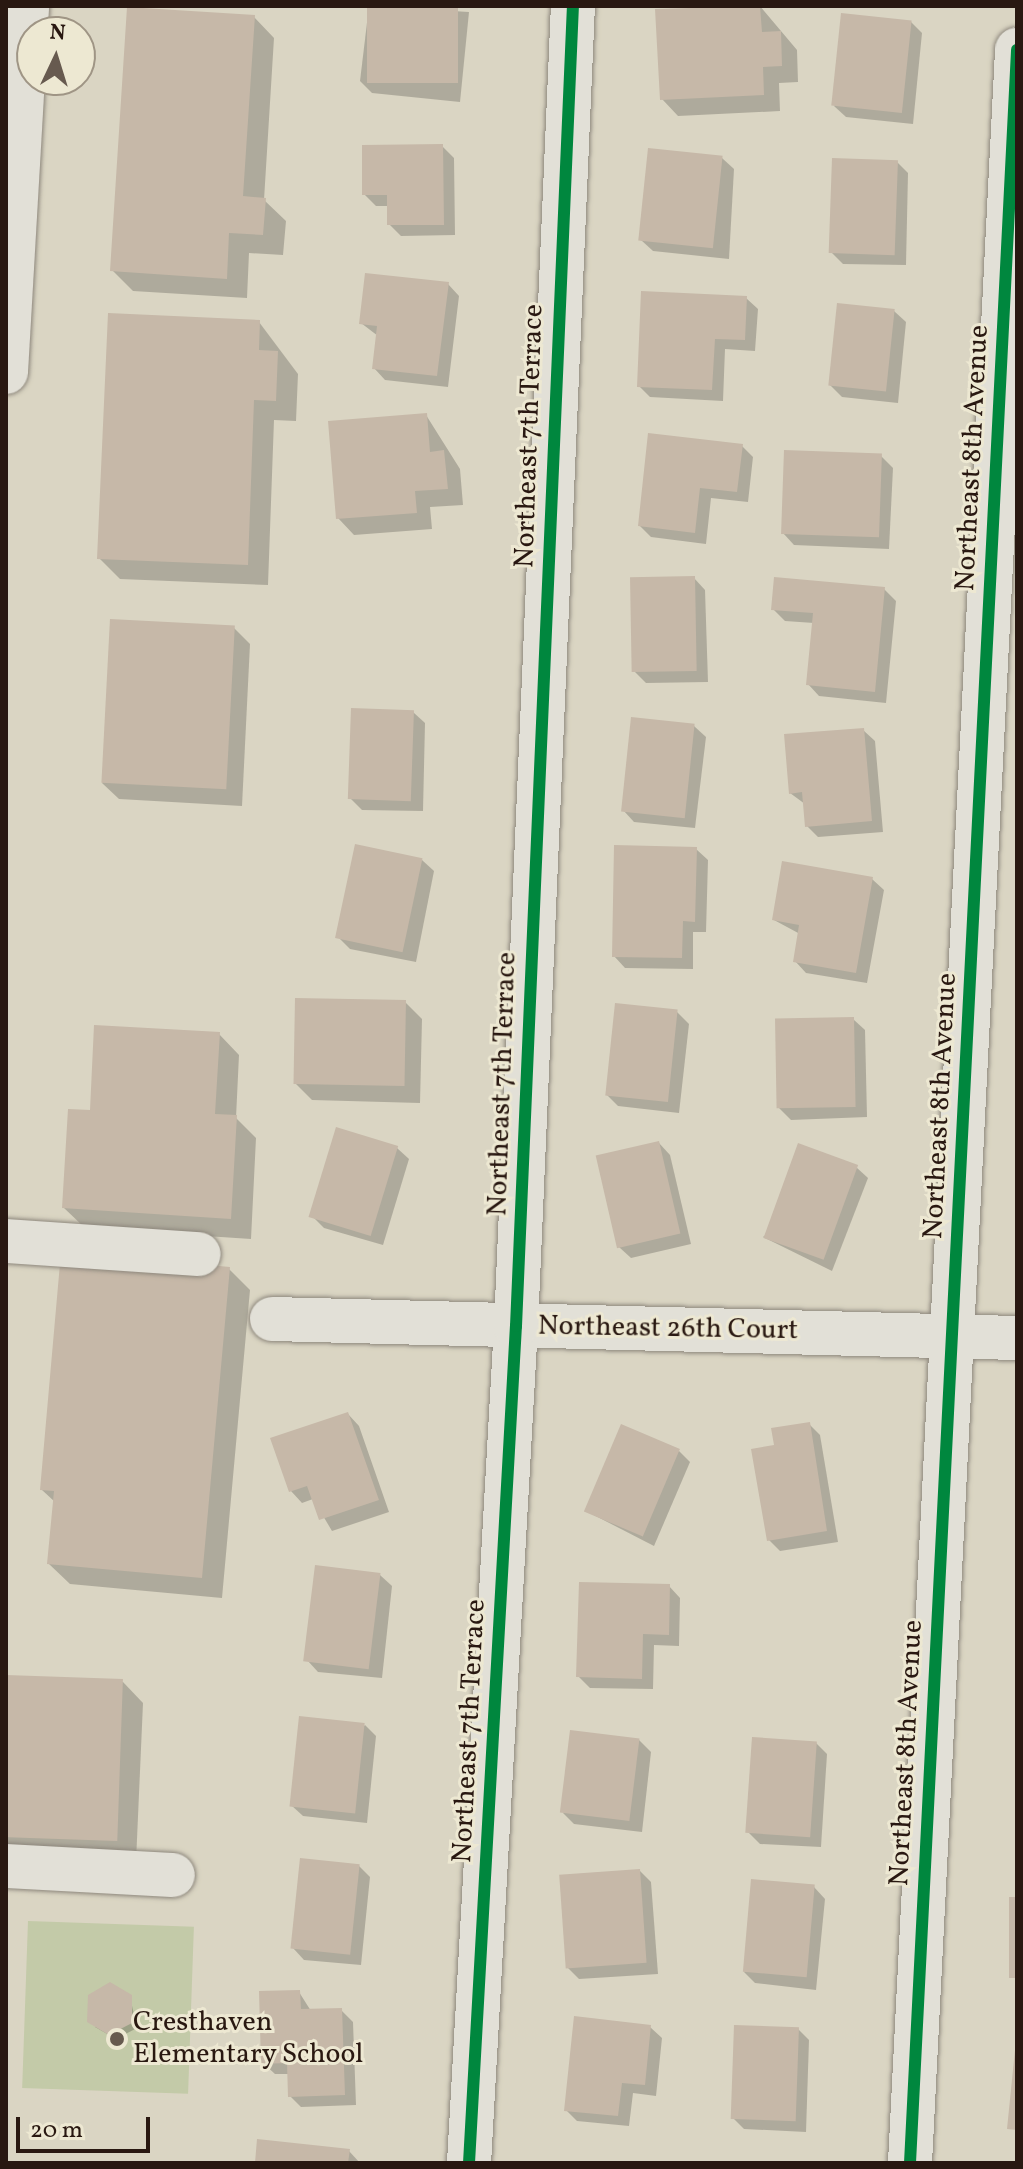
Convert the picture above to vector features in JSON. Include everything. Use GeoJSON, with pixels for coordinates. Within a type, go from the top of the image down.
{"type":"FeatureCollection","features":[{"type":"Feature","properties":{"kind":"street"},"geometry":{"type":"LineString","coordinates":[[6,372],[12,151],[27,6]]}},
{"type":"Feature","properties":{"kind":"street","name":"Northeast 7th Terrace"},"geometry":{"type":"LineString","coordinates":[[469,2163],[516,1326],[573,6]]}},
{"type":"Feature","properties":{"kind":"street","name":"Northeast 8th Avenue"},"geometry":{"type":"LineString","coordinates":[[910,2163],[1017,50]]}},
{"type":"Feature","properties":{"kind":"street"},"geometry":{"type":"LineString","coordinates":[[6,1241],[199,1254]]}},
{"type":"Feature","properties":{"kind":"street","name":"Northeast 26th Court"},"geometry":{"type":"LineString","coordinates":[[272,1319],[1017,1338]]}},
{"type":"Feature","properties":{"kind":"street"},"geometry":{"type":"LineString","coordinates":[[6,1866],[173,1875]]}},
{"type":"Feature","properties":{"kind":"green space"},"geometry":{"type":"Polygon","coordinates":[[[28,1921],[194,1927],[188,2094],[22,2088],[28,1921]]]}},
{"type":"Feature","properties":{"kind":"building"},"geometry":{"type":"Polygon","coordinates":[[[367,6],[458,6],[458,83],[367,83],[367,6]]]}},
{"type":"Feature","properties":{"kind":"building"},"geometry":{"type":"Polygon","coordinates":[[[760,6],[762,32],[781,31],[782,66],[763,67],[764,95],[660,100],[655,9],[760,6]]]}},
{"type":"Feature","properties":{"kind":"building"},"geometry":{"type":"Polygon","coordinates":[[[127,7],[255,15],[243,196],[266,198],[263,235],[229,233],[227,279],[110,271],[127,7]]]}},
{"type":"Feature","properties":{"kind":"building"},"geometry":{"type":"Polygon","coordinates":[[[841,13],[912,20],[902,113],[831,105],[841,13]]]}},
{"type":"Feature","properties":{"kind":"building"},"geometry":{"type":"Polygon","coordinates":[[[443,144],[444,225],[387,225],[387,195],[362,195],[362,145],[443,144]]]}},
{"type":"Feature","properties":{"kind":"building"},"geometry":{"type":"Polygon","coordinates":[[[648,148],[723,156],[713,248],[638,240],[648,148]]]}},
{"type":"Feature","properties":{"kind":"building"},"geometry":{"type":"Polygon","coordinates":[[[832,158],[898,160],[895,255],[829,253],[832,158]]]}},
{"type":"Feature","properties":{"kind":"building"},"geometry":{"type":"Polygon","coordinates":[[[365,273],[449,282],[437,376],[372,369],[377,326],[359,324],[365,273]]]}},
{"type":"Feature","properties":{"kind":"building"},"geometry":{"type":"Polygon","coordinates":[[[641,291],[747,296],[745,340],[715,339],[712,390],[637,387],[641,291]]]}},
{"type":"Feature","properties":{"kind":"building"},"geometry":{"type":"Polygon","coordinates":[[[837,303],[895,309],[886,392],[828,386],[837,303]]]}},
{"type":"Feature","properties":{"kind":"building"},"geometry":{"type":"Polygon","coordinates":[[[108,313],[260,320],[259,350],[278,351],[276,401],[254,400],[248,565],[97,559],[108,313]]]}},
{"type":"Feature","properties":{"kind":"building"},"geometry":{"type":"Polygon","coordinates":[[[427,413],[430,452],[444,450],[448,489],[415,491],[417,513],[336,519],[328,421],[427,413]]]}},
{"type":"Feature","properties":{"kind":"building"},"geometry":{"type":"Polygon","coordinates":[[[648,433],[743,444],[737,492],[700,488],[695,533],[638,526],[648,433]]]}},
{"type":"Feature","properties":{"kind":"building"},"geometry":{"type":"Polygon","coordinates":[[[784,450],[882,453],[879,537],[781,534],[784,450]]]}},
{"type":"Feature","properties":{"kind":"building"},"geometry":{"type":"Polygon","coordinates":[[[695,576],[697,671],[632,672],[630,577],[695,576]]]}},
{"type":"Feature","properties":{"kind":"building"},"geometry":{"type":"Polygon","coordinates":[[[774,577],[885,587],[875,692],[806,685],[813,613],[771,610],[774,577]]]}},
{"type":"Feature","properties":{"kind":"building"},"geometry":{"type":"Polygon","coordinates":[[[110,619],[235,626],[226,789],[101,783],[110,619]]]}},
{"type":"Feature","properties":{"kind":"building"},"geometry":{"type":"Polygon","coordinates":[[[351,708],[414,710],[411,801],[348,799],[351,708]]]}},
{"type":"Feature","properties":{"kind":"building"},"geometry":{"type":"Polygon","coordinates":[[[631,717],[695,724],[685,818],[621,811],[631,717]]]}},
{"type":"Feature","properties":{"kind":"building"},"geometry":{"type":"Polygon","coordinates":[[[864,728],[872,821],[805,827],[802,792],[789,794],[784,734],[864,728]]]}},
{"type":"Feature","properties":{"kind":"building"},"geometry":{"type":"Polygon","coordinates":[[[355,844],[422,858],[403,952],[335,938],[355,844]]]}},
{"type":"Feature","properties":{"kind":"building"},"geometry":{"type":"Polygon","coordinates":[[[614,845],[697,847],[695,922],[683,921],[682,958],[612,957],[614,845]]]}},
{"type":"Feature","properties":{"kind":"building"},"geometry":{"type":"Polygon","coordinates":[[[782,861],[873,877],[856,973],[793,962],[799,925],[772,920],[782,861]]]}},
{"type":"Feature","properties":{"kind":"building"},"geometry":{"type":"Polygon","coordinates":[[[295,998],[406,1000],[404,1086],[293,1084],[295,998]]]}},
{"type":"Feature","properties":{"kind":"building"},"geometry":{"type":"Polygon","coordinates":[[[615,1003],[678,1010],[668,1102],[605,1095],[615,1003]]]}},
{"type":"Feature","properties":{"kind":"building"},"geometry":{"type":"Polygon","coordinates":[[[854,1017],[856,1107],[777,1108],[775,1018],[854,1017]]]}},
{"type":"Feature","properties":{"kind":"building"},"geometry":{"type":"Polygon","coordinates":[[[94,1025],[220,1032],[215,1114],[237,1115],[231,1219],[62,1208],[68,1109],[90,1110],[94,1025]]]}},
{"type":"Feature","properties":{"kind":"building"},"geometry":{"type":"Polygon","coordinates":[[[336,1127],[398,1146],[371,1236],[309,1217],[336,1127]]]}},
{"type":"Feature","properties":{"kind":"building"},"geometry":{"type":"Polygon","coordinates":[[[659,1141],[680,1234],[617,1248],[596,1156],[659,1141]]]}},
{"type":"Feature","properties":{"kind":"building"},"geometry":{"type":"Polygon","coordinates":[[[798,1143],[858,1165],[824,1260],[763,1238],[798,1143]]]}},
{"type":"Feature","properties":{"kind":"building"},"geometry":{"type":"Polygon","coordinates":[[[61,1252],[230,1267],[202,1578],[47,1564],[54,1491],[40,1490],[61,1252]]]}},
{"type":"Feature","properties":{"kind":"building"},"geometry":{"type":"Polygon","coordinates":[[[348,1412],[379,1500],[319,1520],[307,1486],[289,1492],[270,1438],[348,1412]]]}},
{"type":"Feature","properties":{"kind":"building"},"geometry":{"type":"Polygon","coordinates":[[[810,1422],[827,1531],[767,1541],[751,1449],[774,1445],[771,1428],[810,1422]]]}},
{"type":"Feature","properties":{"kind":"building"},"geometry":{"type":"Polygon","coordinates":[[[621,1424],[680,1449],[643,1536],[584,1511],[621,1424]]]}},
{"type":"Feature","properties":{"kind":"building"},"geometry":{"type":"Polygon","coordinates":[[[315,1565],[381,1573],[369,1669],[303,1661],[315,1565]]]}},
{"type":"Feature","properties":{"kind":"building"},"geometry":{"type":"Polygon","coordinates":[[[579,1582],[670,1584],[669,1635],[643,1634],[642,1679],[576,1677],[579,1582]]]}},
{"type":"Feature","properties":{"kind":"building"},"geometry":{"type":"Polygon","coordinates":[[[6,1675],[123,1679],[117,1841],[6,1837],[6,1675]]]}},
{"type":"Feature","properties":{"kind":"building"},"geometry":{"type":"Polygon","coordinates":[[[299,1716],[365,1723],[355,1813],[289,1807],[299,1716]]]}},
{"type":"Feature","properties":{"kind":"building"},"geometry":{"type":"Polygon","coordinates":[[[570,1730],[639,1739],[629,1821],[560,1812],[570,1730]]]}},
{"type":"Feature","properties":{"kind":"building"},"geometry":{"type":"Polygon","coordinates":[[[752,1737],[817,1742],[810,1837],[745,1833],[752,1737]]]}},
{"type":"Feature","properties":{"kind":"building"},"geometry":{"type":"Polygon","coordinates":[[[300,1858],[360,1864],[350,1955],[290,1949],[300,1858]]]}},
{"type":"Feature","properties":{"kind":"building"},"geometry":{"type":"Polygon","coordinates":[[[640,1869],[647,1963],[566,1968],[559,1875],[640,1869]]]}},
{"type":"Feature","properties":{"kind":"building"},"geometry":{"type":"Polygon","coordinates":[[[751,1879],[815,1885],[807,1977],[743,1972],[751,1879]]]}},
{"type":"Feature","properties":{"kind":"building"},"geometry":{"type":"Polygon","coordinates":[[[1009,1897],[1017,1897],[1017,1978],[1009,1978],[1009,1897]]]}},
{"type":"Feature","properties":{"kind":"building"},"geometry":{"type":"Polygon","coordinates":[[[110,1982],[132,1995],[132,2023],[109,2035],[87,2022],[88,1995],[110,1982]]]}},
{"type":"Feature","properties":{"kind":"building"},"geometry":{"type":"Polygon","coordinates":[[[300,1990],[301,2009],[342,2008],[345,2095],[288,2097],[287,2063],[261,2064],[259,1991],[300,1990]]]}},
{"type":"Feature","properties":{"kind":"building"},"geometry":{"type":"Polygon","coordinates":[[[574,2016],[651,2025],[645,2085],[622,2083],[618,2116],[564,2111],[574,2016]]]}},
{"type":"Feature","properties":{"kind":"building"},"geometry":{"type":"Polygon","coordinates":[[[734,2025],[799,2027],[796,2121],[731,2119],[734,2025]]]}},
{"type":"Feature","properties":{"kind":"building"},"geometry":{"type":"Polygon","coordinates":[[[1017,2050],[1017,2130],[1007,2129],[1017,2050]]]}},
{"type":"Feature","properties":{"kind":"building"},"geometry":{"type":"Polygon","coordinates":[[[257,2139],[350,2149],[348,2163],[255,2163],[257,2139]]]}},
{"type":"Feature","properties":{"kind":"cycle path"},"geometry":{"type":"LineString","coordinates":[[469,2163],[516,1326],[573,6]]}},
{"type":"Feature","properties":{"kind":"cycle path"},"geometry":{"type":"LineString","coordinates":[[910,2163],[1017,50]]}},
{"type":"Feature","properties":{"kind":"place","name":"Cresthaven Elementary School"},"geometry":{"type":"Point","coordinates":[117,2039]}}]}
